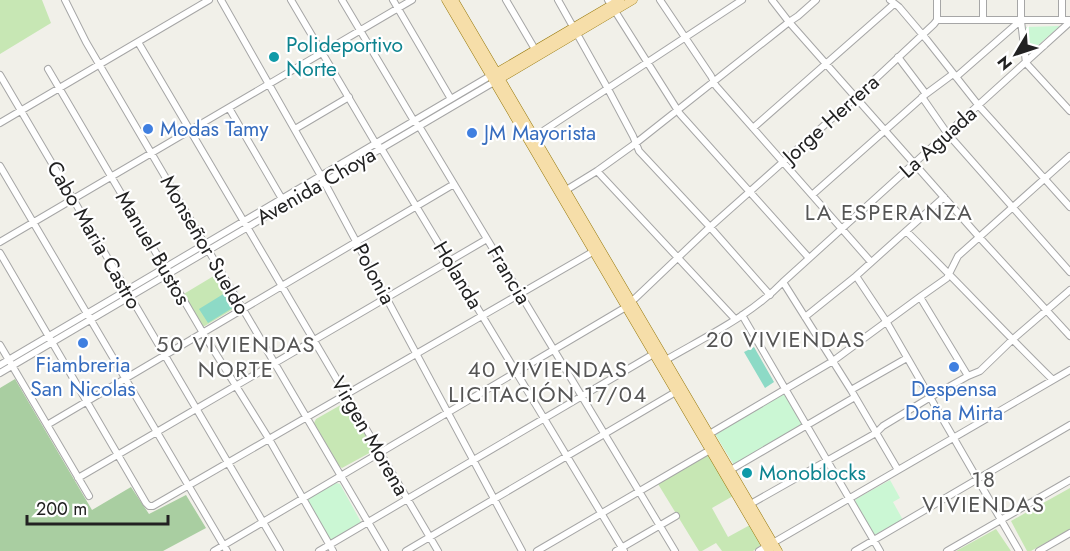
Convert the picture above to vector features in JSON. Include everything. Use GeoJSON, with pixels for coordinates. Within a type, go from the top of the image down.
{"type":"FeatureCollection","features":[{"type":"Feature","properties":{"kind":"main road"},"geometry":{"type":"LineString","coordinates":[[446,0],[495,77]]}},
{"type":"Feature","properties":{"kind":"main road"},"geometry":{"type":"LineString","coordinates":[[454,0],[495,77],[747,506],[767,548],[777,551]]}},
{"type":"Feature","properties":{"kind":"main road","name":"Avenida Choya"},"geometry":{"type":"LineString","coordinates":[[495,77],[575,30],[620,0]]}},
{"type":"Feature","properties":{"kind":"main road","name":"Avenida Choya"},"geometry":{"type":"LineString","coordinates":[[612,5],[633,0]]}},
{"type":"Feature","properties":{"kind":"main road"},"geometry":{"type":"LineString","coordinates":[[706,436],[710,450],[727,472]]}},
{"type":"Feature","properties":{"kind":"street","name":"Monseñor Sueldo"},"geometry":{"type":"LineString","coordinates":[[65,0],[99,65],[385,551]]}},
{"type":"Feature","properties":{"kind":"street"},"geometry":{"type":"LineString","coordinates":[[0,123],[209,0]]}},
{"type":"Feature","properties":{"kind":"street","name":"Polonia"},"geometry":{"type":"LineString","coordinates":[[221,0],[323,179],[522,551]]}},
{"type":"Feature","properties":{"kind":"street","name":"Holanda"},"geometry":{"type":"LineString","coordinates":[[291,0],[545,418],[621,550]]}},
{"type":"Feature","properties":{"kind":"street","name":"Francia"},"geometry":{"type":"LineString","coordinates":[[342,0],[675,551]]}},
{"type":"Feature","properties":{"kind":"street"},"geometry":{"type":"LineString","coordinates":[[393,0],[451,99]]}},
{"type":"Feature","properties":{"kind":"street"},"geometry":{"type":"LineString","coordinates":[[0,242],[412,0]]}},
{"type":"Feature","properties":{"kind":"street"},"geometry":{"type":"LineString","coordinates":[[506,0],[537,53]]}},
{"type":"Feature","properties":{"kind":"street"},"geometry":{"type":"LineString","coordinates":[[558,0],[608,89],[639,151],[770,295]]}},
{"type":"Feature","properties":{"kind":"street"},"geometry":{"type":"LineString","coordinates":[[660,0],[716,86],[872,262]]}},
{"type":"Feature","properties":{"kind":"street"},"geometry":{"type":"LineString","coordinates":[[531,139],[742,0]]}},
{"type":"Feature","properties":{"kind":"street"},"geometry":{"type":"LineString","coordinates":[[772,0],[914,164],[1070,336]]}},
{"type":"Feature","properties":{"kind":"street"},"geometry":{"type":"LineString","coordinates":[[563,192],[636,143],[816,0]]}},
{"type":"Feature","properties":{"kind":"street"},"geometry":{"type":"LineString","coordinates":[[937,0],[937,20],[1070,21]]}},
{"type":"Feature","properties":{"kind":"street"},"geometry":{"type":"LineString","coordinates":[[982,0],[983,20]]}},
{"type":"Feature","properties":{"kind":"street"},"geometry":{"type":"LineString","coordinates":[[1021,0],[1026,63],[1070,111]]}},
{"type":"Feature","properties":{"kind":"street"},"geometry":{"type":"LineString","coordinates":[[1062,0],[1062,20]]}},
{"type":"Feature","properties":{"kind":"street"},"geometry":{"type":"LineString","coordinates":[[753,128],[892,2],[899,7],[979,106],[1070,207]]}},
{"type":"Feature","properties":{"kind":"street"},"geometry":{"type":"LineString","coordinates":[[612,5],[677,110],[809,258]]}},
{"type":"Feature","properties":{"kind":"street","name":"Jorge Herrera"},"geometry":{"type":"LineString","coordinates":[[214,551],[226,548],[263,522],[340,475],[629,304],[937,20]]}},
{"type":"Feature","properties":{"kind":"street"},"geometry":{"type":"LineString","coordinates":[[812,195],[924,96],[955,76],[1021,21]]}},
{"type":"Feature","properties":{"kind":"street","name":"La Aguada"},"geometry":{"type":"LineString","coordinates":[[662,362],[742,315],[770,295],[1070,21]]}},
{"type":"Feature","properties":{"kind":"street","name":"Virgen Morena"},"geometry":{"type":"LineString","coordinates":[[138,42],[438,551]]}},
{"type":"Feature","properties":{"kind":"street"},"geometry":{"type":"LineString","coordinates":[[897,57],[947,133],[1070,272]]}},
{"type":"Feature","properties":{"kind":"street","name":"Manuel Bustos"},"geometry":{"type":"LineString","coordinates":[[48,69],[203,333],[269,439],[331,548]]}},
{"type":"Feature","properties":{"kind":"street","name":"Cabo Maria Castro"},"geometry":{"type":"LineString","coordinates":[[0,75],[279,551]]}},
{"type":"Feature","properties":{"kind":"street","name":"Avenida Choya"},"geometry":{"type":"LineString","coordinates":[[416,124],[451,99],[495,77]]}},
{"type":"Feature","properties":{"kind":"street","name":"Avenida Choya"},"geometry":{"type":"LineString","coordinates":[[0,373],[10,363],[50,339],[495,77]]}},
{"type":"Feature","properties":{"kind":"street"},"geometry":{"type":"LineString","coordinates":[[295,129],[349,97]]}},
{"type":"Feature","properties":{"kind":"street"},"geometry":{"type":"LineString","coordinates":[[229,108],[282,199]]}},
{"type":"Feature","properties":{"kind":"street"},"geometry":{"type":"LineString","coordinates":[[706,436],[833,361],[947,278],[958,256],[1070,156]]}},
{"type":"Feature","properties":{"kind":"street"},"geometry":{"type":"LineString","coordinates":[[0,166],[226,548]]}},
{"type":"Feature","properties":{"kind":"street"},"geometry":{"type":"LineString","coordinates":[[597,171],[735,319]]}},
{"type":"Feature","properties":{"kind":"street","name":"Avenida Choya"},"geometry":{"type":"LineString","coordinates":[[246,224],[282,199],[323,179]]}},
{"type":"Feature","properties":{"kind":"street"},"geometry":{"type":"LineString","coordinates":[[47,425],[454,184]]}},
{"type":"Feature","properties":{"kind":"street"},"geometry":{"type":"LineString","coordinates":[[806,317],[856,276],[944,197]]}},
{"type":"Feature","properties":{"kind":"street"},"geometry":{"type":"LineString","coordinates":[[906,231],[1053,380]]}},
{"type":"Feature","properties":{"kind":"street"},"geometry":{"type":"LineString","coordinates":[[78,478],[487,239]]}},
{"type":"Feature","properties":{"kind":"street"},"geometry":{"type":"LineString","coordinates":[[0,253],[146,503],[153,506],[596,250]]}},
{"type":"Feature","properties":{"kind":"street"},"geometry":{"type":"LineString","coordinates":[[856,276],[886,321],[1018,551]]}},
{"type":"Feature","properties":{"kind":"street"},"geometry":{"type":"LineString","coordinates":[[783,282],[898,470]]}},
{"type":"Feature","properties":{"kind":"street"},"geometry":{"type":"LineString","coordinates":[[747,506],[876,432],[929,398],[980,371],[1070,290]]}},
{"type":"Feature","properties":{"kind":"street"},"geometry":{"type":"LineString","coordinates":[[920,297],[968,376]]}},
{"type":"Feature","properties":{"kind":"street"},"geometry":{"type":"LineString","coordinates":[[742,315],[880,551]]}},
{"type":"Feature","properties":{"kind":"street"},"geometry":{"type":"LineString","coordinates":[[0,345],[89,496]]}},
{"type":"Feature","properties":{"kind":"street"},"geometry":{"type":"LineString","coordinates":[[319,551],[331,548],[368,522],[657,353]]}},
{"type":"Feature","properties":{"kind":"street"},"geometry":{"type":"LineString","coordinates":[[851,390],[907,358]]}},
{"type":"Feature","properties":{"kind":"street","name":"Avenida Choya"},"geometry":{"type":"LineString","coordinates":[[0,365],[10,363]]}},
{"type":"Feature","properties":{"kind":"street"},"geometry":{"type":"LineString","coordinates":[[767,548],[1053,380],[1069,373]]}},
{"type":"Feature","properties":{"kind":"street"},"geometry":{"type":"LineString","coordinates":[[406,551],[679,390]]}},
{"type":"Feature","properties":{"kind":"street"},"geometry":{"type":"LineString","coordinates":[[727,472],[855,397]]}},
{"type":"Feature","properties":{"kind":"street"},"geometry":{"type":"LineString","coordinates":[[855,551],[1070,425]]}},
{"type":"Feature","properties":{"kind":"street"},"geometry":{"type":"LineString","coordinates":[[537,551],[710,450]]}},
{"type":"Feature","properties":{"kind":"street"},"geometry":{"type":"LineString","coordinates":[[947,551],[1070,480]]}},
{"type":"Feature","properties":{"kind":"street"},"geometry":{"type":"LineString","coordinates":[[621,550],[676,516]]}},
{"type":"Feature","properties":{"kind":"street"},"geometry":{"type":"LineString","coordinates":[[1039,551],[1070,533]]}},
{"type":"Feature","properties":{"kind":"green space"},"geometry":{"type":"Polygon","coordinates":[[[0,0],[42,0],[51,23],[0,54],[0,0]]]}},
{"type":"Feature","properties":{"kind":"green space"},"geometry":{"type":"Polygon","coordinates":[[[1060,26],[1029,53],[1026,27],[1060,26]]]}},
{"type":"Feature","properties":{"kind":"green space"},"geometry":{"type":"Polygon","coordinates":[[[217,274],[235,308],[203,327],[182,295],[217,274]]]}},
{"type":"Feature","properties":{"kind":"green space"},"geometry":{"type":"Polygon","coordinates":[[[225,293],[234,307],[208,323],[199,309],[225,293]]]}},
{"type":"Feature","properties":{"kind":"green space"},"geometry":{"type":"Polygon","coordinates":[[[754,347],[774,382],[765,388],[744,352],[754,347]]]}},
{"type":"Feature","properties":{"kind":"green space"},"geometry":{"type":"Polygon","coordinates":[[[15,379],[92,510],[131,487],[149,514],[186,495],[206,528],[163,551],[0,551],[0,388],[15,379]]]}},
{"type":"Feature","properties":{"kind":"green space"},"geometry":{"type":"Polygon","coordinates":[[[785,392],[804,424],[734,465],[715,434],[785,392]]]}},
{"type":"Feature","properties":{"kind":"green space"},"geometry":{"type":"Polygon","coordinates":[[[346,402],[374,449],[342,468],[314,423],[316,419],[346,402]]]}},
{"type":"Feature","properties":{"kind":"green space"},"geometry":{"type":"Polygon","coordinates":[[[705,456],[711,458],[733,496],[712,508],[728,537],[750,525],[761,543],[753,551],[722,551],[716,543],[699,551],[658,484],[705,456]]]}},
{"type":"Feature","properties":{"kind":"green space"},"geometry":{"type":"Polygon","coordinates":[[[890,480],[900,498],[893,502],[903,520],[874,535],[855,502],[856,499],[890,480]]]}},
{"type":"Feature","properties":{"kind":"green space"},"geometry":{"type":"Polygon","coordinates":[[[336,483],[340,484],[361,522],[329,542],[306,501],[336,483]]]}},
{"type":"Feature","properties":{"kind":"green space"},"geometry":{"type":"Polygon","coordinates":[[[1070,488],[1070,529],[1031,551],[1027,551],[1011,521],[1070,488]]]}},
{"type":"Feature","properties":{"kind":"green space"},"geometry":{"type":"Polygon","coordinates":[[[996,529],[1011,551],[956,551],[996,529]]]}},
{"type":"Feature","properties":{"kind":"place","name":"Polideportivo Norte"},"geometry":{"type":"Point","coordinates":[274,57]}},
{"type":"Feature","properties":{"kind":"place","name":"Modas Tamy"},"geometry":{"type":"Point","coordinates":[148,129]}},
{"type":"Feature","properties":{"kind":"place","name":"JM Mayorista"},"geometry":{"type":"Point","coordinates":[472,133]}},
{"type":"Feature","properties":{"kind":"place","name":"Fiambreria San Nicolas"},"geometry":{"type":"Point","coordinates":[83,343]}},
{"type":"Feature","properties":{"kind":"place","name":"Despensa Doña Mirta"},"geometry":{"type":"Point","coordinates":[954,367]}},
{"type":"Feature","properties":{"kind":"place","name":"Monoblocks"},"geometry":{"type":"Point","coordinates":[747,473]}},
{"type":"Feature","properties":{"kind":"district","name":"LA ESPERANZA"},"geometry":{"type":"Point","coordinates":[889,212]}},
{"type":"Feature","properties":{"kind":"district","name":"20 VIVIENDAS"},"geometry":{"type":"Point","coordinates":[786,339]}},
{"type":"Feature","properties":{"kind":"district","name":"50 VIVIENDAS NORTE"},"geometry":{"type":"Point","coordinates":[236,356]}},
{"type":"Feature","properties":{"kind":"district","name":"40 VIVIENDAS LICITACIÓN 17/04"},"geometry":{"type":"Point","coordinates":[548,382]}},
{"type":"Feature","properties":{"kind":"district","name":"18 VIVIENDAS"},"geometry":{"type":"Point","coordinates":[984,492]}}]}
